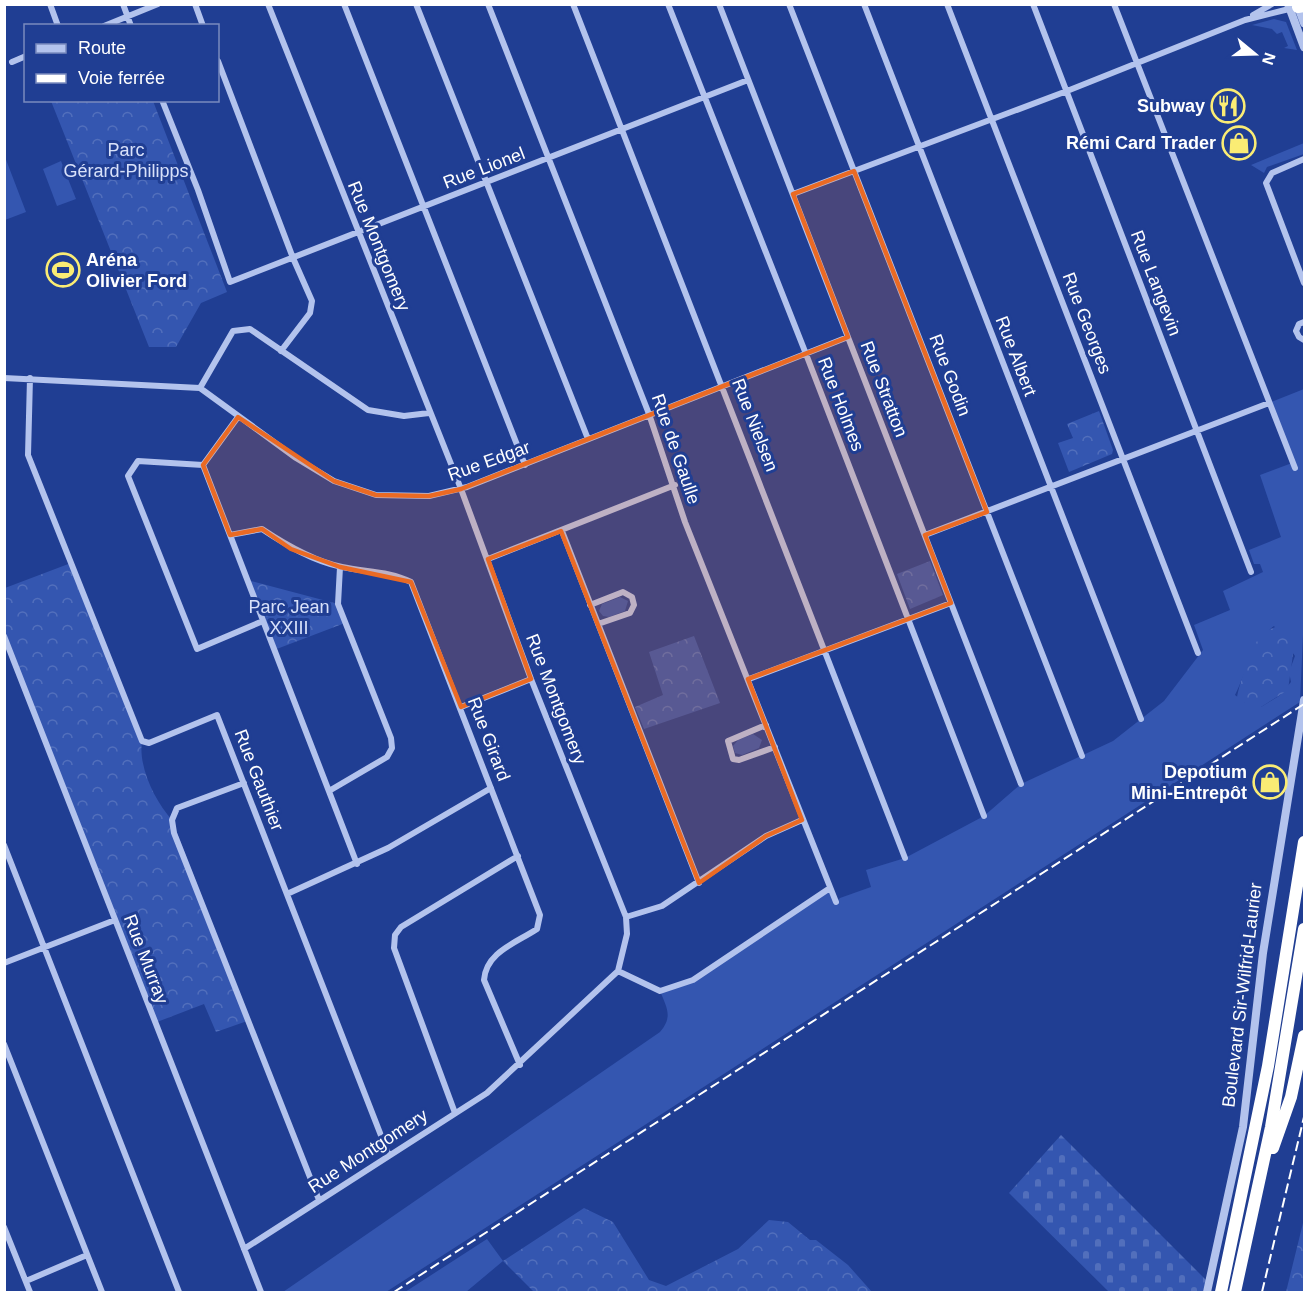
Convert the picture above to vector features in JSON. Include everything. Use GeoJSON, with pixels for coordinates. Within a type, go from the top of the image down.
{"type":"FeatureCollection","features":[{"type":"Feature","properties":{"kind":"highway","name":"Boulevard Sir-Wilfrid-Laurier"},"geometry":{"type":"LineString","coordinates":[[1221,1293],[1268,1066],[1305,842]]}},
{"type":"Feature","properties":{"kind":"highway"},"geometry":{"type":"LineString","coordinates":[[1235,1293],[1258,1192],[1305,929]]}},
{"type":"Feature","properties":{"kind":"highway"},"geometry":{"type":"LineString","coordinates":[[1258,1192],[1291,1097],[1305,1036]]}},
{"type":"Feature","properties":{"kind":"street"},"geometry":{"type":"LineString","coordinates":[[50,4],[57,24]]}},
{"type":"Feature","properties":{"kind":"street"},"geometry":{"type":"LineString","coordinates":[[123,4],[130,24]]}},
{"type":"Feature","properties":{"kind":"street"},"geometry":{"type":"LineString","coordinates":[[109,24],[158,4]]}},
{"type":"Feature","properties":{"kind":"street"},"geometry":{"type":"LineString","coordinates":[[195,4],[202,24]]}},
{"type":"Feature","properties":{"kind":"street","name":"Rue Montgomery"},"geometry":{"type":"LineString","coordinates":[[244,1249],[488,1094],[618,971],[627,934],[626,917],[531,679],[461,489],[268,4]]}},
{"type":"Feature","properties":{"kind":"street"},"geometry":{"type":"LineString","coordinates":[[344,4],[525,465]]}},
{"type":"Feature","properties":{"kind":"street"},"geometry":{"type":"LineString","coordinates":[[416,4],[588,439]]}},
{"type":"Feature","properties":{"kind":"street","name":"Rue de Gaulle"},"geometry":{"type":"LineString","coordinates":[[488,4],[649,414],[675,485],[685,522],[836,902]]}},
{"type":"Feature","properties":{"kind":"street","name":"Rue Nielsen"},"geometry":{"type":"LineString","coordinates":[[573,4],[827,650],[905,858]]}},
{"type":"Feature","properties":{"kind":"street","name":"Rue Holmes"},"geometry":{"type":"LineString","coordinates":[[668,4],[984,816]]}},
{"type":"Feature","properties":{"kind":"street","name":"Rue Stratton"},"geometry":{"type":"LineString","coordinates":[[719,4],[1022,784]]}},
{"type":"Feature","properties":{"kind":"street","name":"Rue Godin"},"geometry":{"type":"LineString","coordinates":[[789,4],[1082,756]]}},
{"type":"Feature","properties":{"kind":"street","name":"Rue Albert"},"geometry":{"type":"LineString","coordinates":[[864,4],[1141,719]]}},
{"type":"Feature","properties":{"kind":"street","name":"Rue Georges"},"geometry":{"type":"LineString","coordinates":[[947,4],[1198,653]]}},
{"type":"Feature","properties":{"kind":"street","name":"Rue Langevin"},"geometry":{"type":"LineString","coordinates":[[1033,4],[1251,572]]}},
{"type":"Feature","properties":{"kind":"street"},"geometry":{"type":"LineString","coordinates":[[1114,4],[1295,468]]}},
{"type":"Feature","properties":{"kind":"street"},"geometry":{"type":"LineString","coordinates":[[1245,20],[1272,4]]}},
{"type":"Feature","properties":{"kind":"street"},"geometry":{"type":"LineString","coordinates":[[793,194],[1067,91],[1245,20],[1295,6]]}},
{"type":"Feature","properties":{"kind":"street"},"geometry":{"type":"LineString","coordinates":[[1295,6],[1305,23]]}},
{"type":"Feature","properties":{"kind":"street"},"geometry":{"type":"LineString","coordinates":[[1295,6],[1305,47]]}},
{"type":"Feature","properties":{"kind":"street"},"geometry":{"type":"LineString","coordinates":[[12,62],[24,57]]}},
{"type":"Feature","properties":{"kind":"street"},"geometry":{"type":"LineString","coordinates":[[219,64],[293,258],[312,301],[310,313],[281,351]]}},
{"type":"Feature","properties":{"kind":"street","name":"Rue Lionel"},"geometry":{"type":"LineString","coordinates":[[163,102],[198,190],[230,282],[748,80]]}},
{"type":"Feature","properties":{"kind":"street"},"geometry":{"type":"LineString","coordinates":[[1305,159],[1272,173],[1266,183],[1305,283]]}},
{"type":"Feature","properties":{"kind":"street"},"geometry":{"type":"LineString","coordinates":[[1305,322],[1299,324],[1296,330],[1298,336],[1305,340]]}},
{"type":"Feature","properties":{"kind":"street"},"geometry":{"type":"LineString","coordinates":[[4,378],[200,388],[233,331],[250,329],[368,410],[404,416],[429,413]]}},
{"type":"Feature","properties":{"kind":"street","name":"Rue Edgar"},"geometry":{"type":"LineString","coordinates":[[200,388],[238,417],[334,482],[376,495],[429,496],[461,489],[525,465],[848,337]]}},
{"type":"Feature","properties":{"kind":"street","name":"Rue Gauthier"},"geometry":{"type":"LineString","coordinates":[[30,378],[28,455],[142,741],[149,743],[217,715],[389,1156]]}},
{"type":"Feature","properties":{"kind":"street"},"geometry":{"type":"LineString","coordinates":[[925,535],[1269,402]]}},
{"type":"Feature","properties":{"kind":"street"},"geometry":{"type":"LineString","coordinates":[[202,465],[238,417]]}},
{"type":"Feature","properties":{"kind":"street"},"geometry":{"type":"LineString","coordinates":[[202,465],[138,461],[128,476],[197,649],[263,621]]}},
{"type":"Feature","properties":{"kind":"street"},"geometry":{"type":"LineString","coordinates":[[202,465],[357,864]]}},
{"type":"Feature","properties":{"kind":"street"},"geometry":{"type":"LineString","coordinates":[[488,559],[675,485]]}},
{"type":"Feature","properties":{"kind":"street","name":"Rue Girard"},"geometry":{"type":"LineString","coordinates":[[230,535],[262,529],[291,549],[340,567],[399,576],[411,582],[540,915],[537,930],[491,958],[485,968],[484,980],[520,1065]]}},
{"type":"Feature","properties":{"kind":"street"},"geometry":{"type":"LineString","coordinates":[[561,531],[699,883]]}},
{"type":"Feature","properties":{"kind":"street"},"geometry":{"type":"LineString","coordinates":[[329,790],[387,757],[392,748],[391,738],[338,604],[340,567]]}},
{"type":"Feature","properties":{"kind":"street"},"geometry":{"type":"LineString","coordinates":[[590,605],[623,592],[632,597],[634,605],[630,613],[598,624]]}},
{"type":"Feature","properties":{"kind":"street"},"geometry":{"type":"LineString","coordinates":[[748,679],[951,603]]}},
{"type":"Feature","properties":{"kind":"street","name":"Rue Murray"},"geometry":{"type":"LineString","coordinates":[[4,636],[261,1293]]}},
{"type":"Feature","properties":{"kind":"street"},"geometry":{"type":"LineString","coordinates":[[461,707],[531,679]]}},
{"type":"Feature","properties":{"kind":"street","name":"Boulevard Sir-Wilfrid-Laurier"},"geometry":{"type":"LineString","coordinates":[[1207,1293],[1243,1127],[1263,953],[1305,700]]}},
{"type":"Feature","properties":{"kind":"street"},"geometry":{"type":"LineString","coordinates":[[766,725],[728,741],[733,759],[739,760],[775,747]]}},
{"type":"Feature","properties":{"kind":"street"},"geometry":{"type":"LineString","coordinates":[[244,783],[177,808],[172,820],[174,833],[319,1200]]}},
{"type":"Feature","properties":{"kind":"street"},"geometry":{"type":"LineString","coordinates":[[287,894],[357,864],[491,788]]}},
{"type":"Feature","properties":{"kind":"street"},"geometry":{"type":"LineString","coordinates":[[626,917],[662,906],[766,836],[802,820]]}},
{"type":"Feature","properties":{"kind":"street"},"geometry":{"type":"LineString","coordinates":[[4,845],[179,1293]]}},
{"type":"Feature","properties":{"kind":"street"},"geometry":{"type":"LineString","coordinates":[[455,1113],[394,948],[395,935],[401,927],[518,856]]}},
{"type":"Feature","properties":{"kind":"street"},"geometry":{"type":"LineString","coordinates":[[618,971],[660,991],[693,980],[830,888]]}},
{"type":"Feature","properties":{"kind":"street"},"geometry":{"type":"LineString","coordinates":[[4,963],[115,920]]}},
{"type":"Feature","properties":{"kind":"street"},"geometry":{"type":"LineString","coordinates":[[4,1044],[102,1293]]}},
{"type":"Feature","properties":{"kind":"street"},"geometry":{"type":"LineString","coordinates":[[4,1227],[30,1293]]}},
{"type":"Feature","properties":{"kind":"street"},"geometry":{"type":"LineString","coordinates":[[26,1281],[87,1255]]}},
{"type":"Feature","properties":{"kind":"highlighted area"},"geometry":{"type":"Polygon","coordinates":[[[854,171],[987,512],[925,535],[951,603],[748,679],[802,820],[766,836],[699,883],[561,531],[488,559],[531,679],[461,707],[411,582],[340,567],[291,549],[262,529],[230,535],[203,465],[238,417],[334,481],[376,495],[429,496],[461,489],[848,337],[793,194],[854,171]]]}},
{"type":"Feature","properties":{"kind":"green space"},"geometry":{"type":"Polygon","coordinates":[[[1274,19],[1286,22],[1297,50],[1284,48],[1288,46],[1282,32],[1277,34],[1272,29],[1252,25],[1274,19]]]}},
{"type":"Feature","properties":{"kind":"green space","name":"Parc Gérard-Philipps"},"geometry":{"type":"Polygon","coordinates":[[[51,102],[153,102],[227,292],[201,303],[176,347],[149,347],[51,102]]]}},
{"type":"Feature","properties":{"kind":"green space"},"geometry":{"type":"Polygon","coordinates":[[[1304,143],[1304,154],[1267,167],[1264,173],[1251,165],[1304,143]]]}},
{"type":"Feature","properties":{"kind":"green space"},"geometry":{"type":"Polygon","coordinates":[[[5,157],[26,212],[4,220],[5,157]]]}},
{"type":"Feature","properties":{"kind":"green space"},"geometry":{"type":"Polygon","coordinates":[[[61,161],[76,199],[57,206],[43,169],[61,161]]]}},
{"type":"Feature","properties":{"kind":"green space"},"geometry":{"type":"Polygon","coordinates":[[[1304,389],[1304,613],[1300,702],[386,1292],[283,1292],[660,1032],[668,1017],[668,1012],[660,991],[693,980],[830,888],[836,902],[840,898],[871,887],[866,870],[905,858],[984,816],[1021,784],[1113,741],[1164,701],[1203,650],[1194,625],[1230,610],[1223,591],[1263,572],[1260,564],[1254,564],[1249,550],[1281,537],[1260,475],[1292,463],[1269,403],[1304,389]],[[1274,626],[1255,649],[1235,695],[1244,702],[1261,707],[1279,696],[1291,682],[1289,672],[1295,656],[1274,626]]]}},
{"type":"Feature","properties":{"kind":"green space"},"geometry":{"type":"Polygon","coordinates":[[[1099,411],[1113,450],[1112,454],[1069,472],[1058,443],[1073,438],[1067,424],[1099,411]]]}},
{"type":"Feature","properties":{"kind":"green space"},"geometry":{"type":"Polygon","coordinates":[[[930,561],[943,595],[910,609],[897,574],[930,561]]]}},
{"type":"Feature","properties":{"kind":"green space"},"geometry":{"type":"Polygon","coordinates":[[[71,563],[142,741],[141,751],[149,783],[172,820],[250,1020],[216,1032],[204,1004],[157,1022],[5,636],[5,588],[71,563]]]}},
{"type":"Feature","properties":{"kind":"green space","name":"Parc Jean XXIII"},"geometry":{"type":"Polygon","coordinates":[[[247,580],[338,604],[345,623],[274,650],[247,580]]]}},
{"type":"Feature","properties":{"kind":"green space"},"geometry":{"type":"Polygon","coordinates":[[[620,597],[628,601],[625,611],[609,617],[603,616],[599,611],[602,604],[620,597]]]}},
{"type":"Feature","properties":{"kind":"green space"},"geometry":{"type":"Polygon","coordinates":[[[1280,625],[1290,631],[1295,640],[1288,690],[1261,707],[1249,709],[1244,702],[1237,702],[1238,691],[1247,665],[1261,633],[1280,625]]]}},
{"type":"Feature","properties":{"kind":"green space"},"geometry":{"type":"Polygon","coordinates":[[[694,636],[720,703],[644,729],[635,707],[663,695],[649,652],[694,636]]]}},
{"type":"Feature","properties":{"kind":"green space"},"geometry":{"type":"Polygon","coordinates":[[[753,734],[762,740],[759,748],[742,755],[735,753],[733,746],[738,740],[753,734]]]}},
{"type":"Feature","properties":{"kind":"green space"},"geometry":{"type":"Polygon","coordinates":[[[1061,1135],[1206,1280],[1203,1292],[1109,1292],[1009,1193],[1061,1135]]]}},
{"type":"Feature","properties":{"kind":"green space"},"geometry":{"type":"Polygon","coordinates":[[[584,1208],[613,1222],[649,1280],[666,1286],[738,1249],[769,1220],[788,1222],[810,1240],[816,1240],[848,1265],[872,1292],[534,1292],[503,1261],[584,1208]]]}},
{"type":"Feature","properties":{"kind":"green space"},"geometry":{"type":"Polygon","coordinates":[[[1304,1219],[1304,1292],[1286,1292],[1304,1219]]]}},
{"type":"Feature","properties":{"kind":"green space"},"geometry":{"type":"Polygon","coordinates":[[[487,1239],[503,1261],[466,1292],[405,1292],[487,1239]]]}},
{"type":"Feature","properties":{"kind":"railway"},"geometry":{"type":"LineString","coordinates":[[394,1292],[1304,704]]}},
{"type":"Feature","properties":{"kind":"railway"},"geometry":{"type":"LineString","coordinates":[[1262,1292],[1304,1117]]}},
{"type":"Feature","properties":{"kind":"place","name":"Subway"},"geometry":{"type":"Point","coordinates":[1228,106]}},
{"type":"Feature","properties":{"kind":"place","name":"Rémi Card Trader"},"geometry":{"type":"Point","coordinates":[1239,143]}},
{"type":"Feature","properties":{"kind":"place","name":"Aréna Olivier Ford"},"geometry":{"type":"Point","coordinates":[63,270]}},
{"type":"Feature","properties":{"kind":"place","name":"Depotium Mini-Entrepôt"},"geometry":{"type":"Point","coordinates":[1270,782]}}]}
